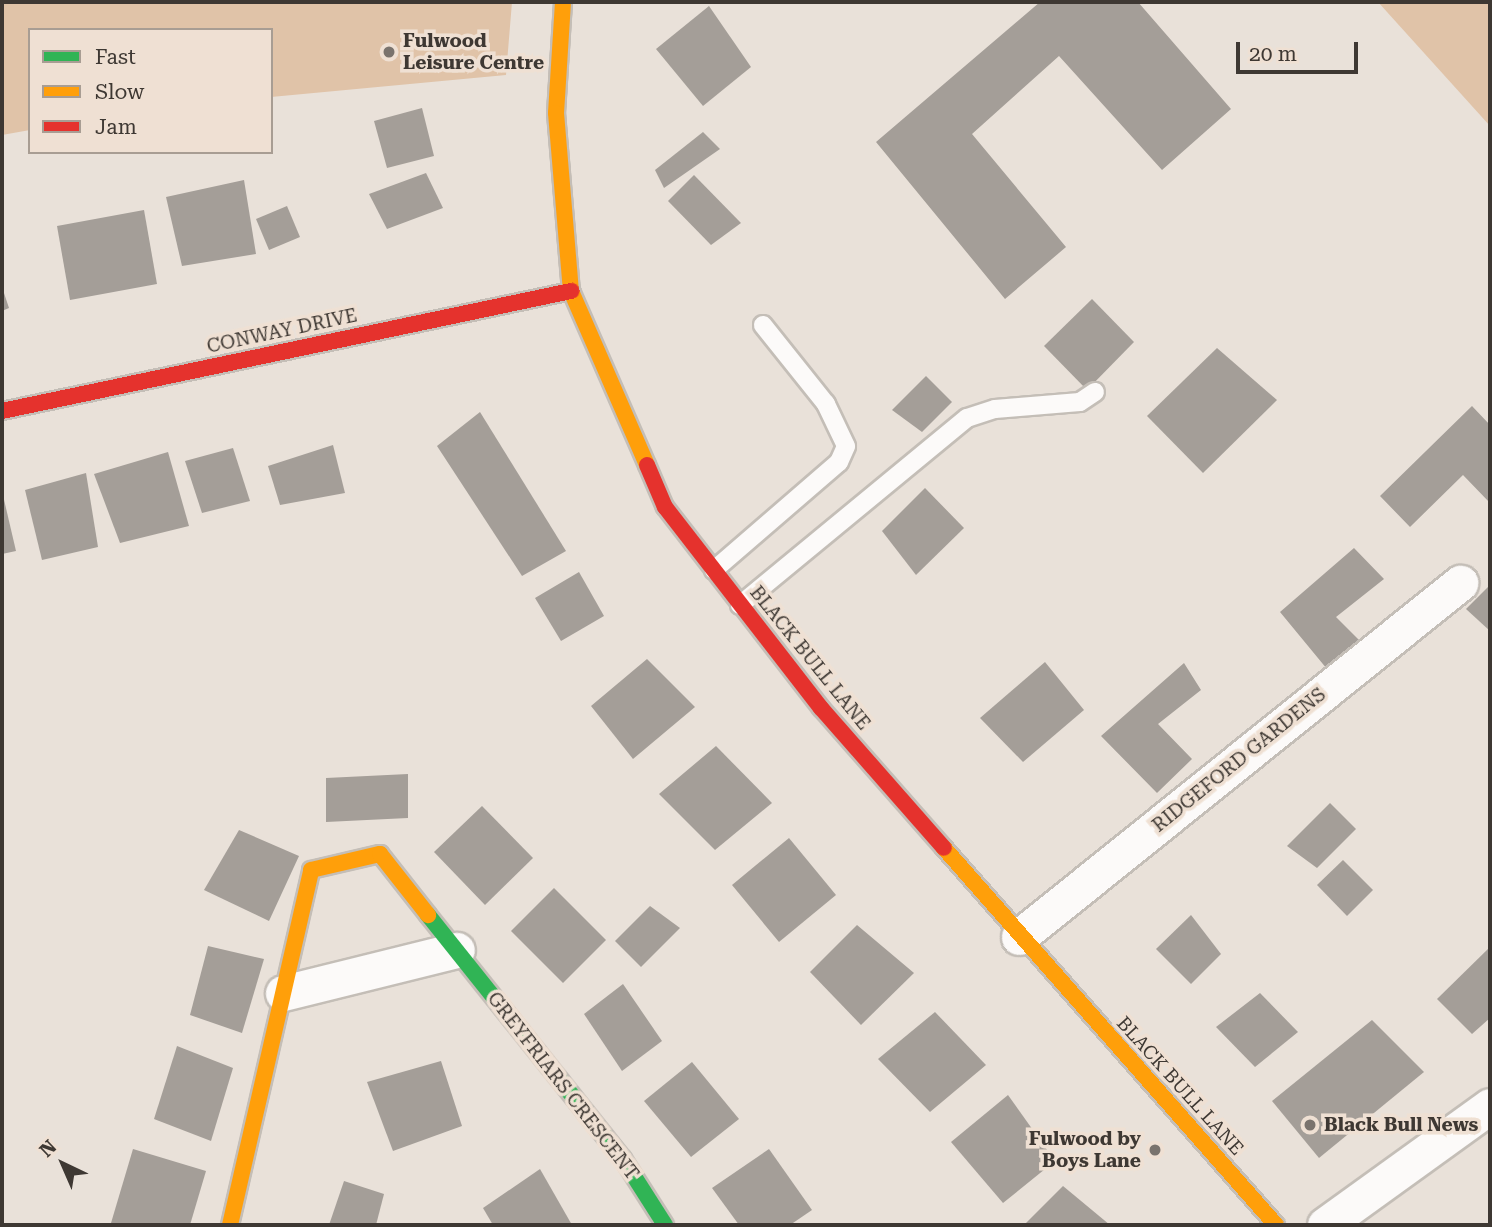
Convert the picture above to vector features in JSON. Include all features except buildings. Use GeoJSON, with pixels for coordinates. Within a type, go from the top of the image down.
{"type":"FeatureCollection","features":[{"type":"Feature","properties":{"kind":"street","name":"BLACK BULL LANE"},"geometry":{"type":"LineString","coordinates":[[563,2],[556,113],[571,291],[664,507],[740,605],[1018,937],[1276,1225]]}},
{"type":"Feature","properties":{"kind":"street","name":"CONWAY DRIVE"},"geometry":{"type":"LineString","coordinates":[[2,411],[571,291]]}},
{"type":"Feature","properties":{"kind":"street","name":"RIDGEFORD GARDENS"},"geometry":{"type":"LineString","coordinates":[[1018,937],[1460,583]]}},
{"type":"Feature","properties":{"kind":"street","name":"GREYFRIARS CRESCENT"},"geometry":{"type":"LineString","coordinates":[[230,1225],[311,870],[380,854],[623,1159],[665,1225]]}},
{"type":"Feature","properties":{"kind":"street"},"geometry":{"type":"LineString","coordinates":[[283,993],[457,950]]}},
{"type":"Feature","properties":{"kind":"street"},"geometry":{"type":"LineString","coordinates":[[1325,1225],[1490,1106]]}},
{"type":"Feature","properties":{"kind":"lane"},"geometry":{"type":"LineString","coordinates":[[714,570],[839,462],[846,446],[826,404],[763,325]]}},
{"type":"Feature","properties":{"kind":"lane"},"geometry":{"type":"LineString","coordinates":[[740,605],[967,418],[995,409],[1080,402],[1095,392]]}},
{"type":"Feature","properties":{"kind":"shaded area","name":"Fulwood Leisure Centre"},"geometry":{"type":"Polygon","coordinates":[[[2,2],[512,2],[506,75],[273,97],[273,28],[28,28],[28,130],[2,135],[2,2]]]}},
{"type":"Feature","properties":{"kind":"shaded area"},"geometry":{"type":"Polygon","coordinates":[[[1378,2],[1490,2],[1490,126],[1378,2]]]}},
{"type":"Feature","properties":{"kind":"traffic: fast"},"geometry":{"type":"LineString","coordinates":[[428,915],[623,1159],[665,1225]]}},
{"type":"Feature","properties":{"kind":"traffic: slow"},"geometry":{"type":"LineString","coordinates":[[563,2],[556,113],[571,291],[647,465]]}},
{"type":"Feature","properties":{"kind":"traffic: slow"},"geometry":{"type":"LineString","coordinates":[[944,848],[1276,1225]]}},
{"type":"Feature","properties":{"kind":"traffic: slow"},"geometry":{"type":"LineString","coordinates":[[230,1225],[311,870],[380,854],[428,915]]}},
{"type":"Feature","properties":{"kind":"traffic: jam"},"geometry":{"type":"LineString","coordinates":[[2,411],[571,291]]}},
{"type":"Feature","properties":{"kind":"traffic: jam"},"geometry":{"type":"LineString","coordinates":[[647,465],[665,507],[821,708],[944,848]]}},
{"type":"Feature","properties":{"kind":"place","name":"Fulwood Leisure Centre"},"geometry":{"type":"Point","coordinates":[389,52]}},
{"type":"Feature","properties":{"kind":"place","name":"Black Bull News"},"geometry":{"type":"Point","coordinates":[1310,1125]}},
{"type":"Feature","properties":{"kind":"place","name":"Fulwood by Boys Lane"},"geometry":{"type":"Point","coordinates":[1155,1150]}}]}
